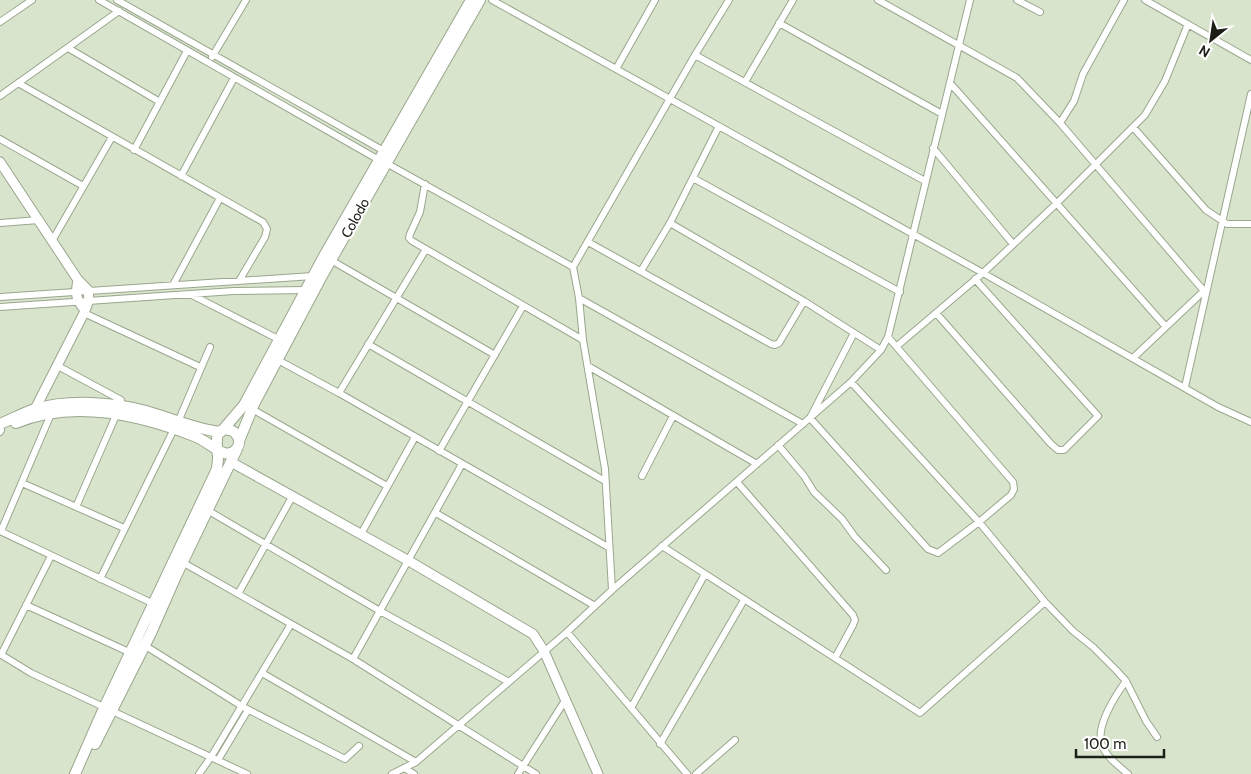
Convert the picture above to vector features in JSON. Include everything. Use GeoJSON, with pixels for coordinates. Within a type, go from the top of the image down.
{"type":"FeatureCollection","features":[{"type":"Feature","properties":{"kind":"main road","name":"Colodo"},"geometry":{"type":"LineString","coordinates":[[221,432],[244,404],[274,358],[471,0]]}},
{"type":"Feature","properties":{"kind":"main road","name":"Colodo"},"geometry":{"type":"LineString","coordinates":[[383,158],[480,0]]}},
{"type":"Feature","properties":{"kind":"main road"},"geometry":{"type":"LineString","coordinates":[[0,162],[78,280],[88,290],[89,300],[84,312],[35,409]]}},
{"type":"Feature","properties":{"kind":"main road","name":"Colodo"},"geometry":{"type":"LineString","coordinates":[[107,710],[144,645],[231,462],[274,358],[278,339],[313,276],[328,258]]}},
{"type":"Feature","properties":{"kind":"main road"},"geometry":{"type":"LineString","coordinates":[[78,280],[77,301],[84,312]]}},
{"type":"Feature","properties":{"kind":"main road"},"geometry":{"type":"LineString","coordinates":[[0,429],[35,409],[79,403],[118,410],[176,426],[221,432]]}},
{"type":"Feature","properties":{"kind":"main road"},"geometry":{"type":"LineString","coordinates":[[0,429],[22,421],[52,414],[118,410]]}},
{"type":"Feature","properties":{"kind":"main road"},"geometry":{"type":"LineString","coordinates":[[80,774],[131,653],[217,469],[217,448],[215,442],[216,436],[226,430],[233,431],[237,435],[239,444],[234,452],[228,454],[222,452],[217,448],[176,426]]}},
{"type":"Feature","properties":{"kind":"main road"},"geometry":{"type":"LineString","coordinates":[[231,462],[409,561],[534,634],[566,699],[598,774]]}},
{"type":"Feature","properties":{"kind":"main road"},"geometry":{"type":"LineString","coordinates":[[75,774],[107,710]]}},
{"type":"Feature","properties":{"kind":"street"},"geometry":{"type":"LineString","coordinates":[[99,0],[234,78],[383,158]]}},
{"type":"Feature","properties":{"kind":"street"},"geometry":{"type":"LineString","coordinates":[[117,0],[214,55],[424,184],[573,267]]}},
{"type":"Feature","properties":{"kind":"street"},"geometry":{"type":"LineString","coordinates":[[209,63],[246,0]]}},
{"type":"Feature","properties":{"kind":"street"},"geometry":{"type":"LineString","coordinates":[[492,0],[983,273],[1218,407],[1251,422]]}},
{"type":"Feature","properties":{"kind":"street"},"geometry":{"type":"LineString","coordinates":[[616,69],[655,0]]}},
{"type":"Feature","properties":{"kind":"street"},"geometry":{"type":"LineString","coordinates":[[612,590],[608,547],[605,469],[583,340],[579,298],[573,267],[728,0]]}},
{"type":"Feature","properties":{"kind":"street"},"geometry":{"type":"LineString","coordinates":[[745,82],[793,0]]}},
{"type":"Feature","properties":{"kind":"street"},"geometry":{"type":"LineString","coordinates":[[878,0],[1017,78],[1060,123],[1206,289]]}},
{"type":"Feature","properties":{"kind":"street"},"geometry":{"type":"LineString","coordinates":[[392,774],[416,762],[507,681],[567,632],[612,590],[851,382],[881,350],[888,337],[900,292],[925,181],[970,0]]}},
{"type":"Feature","properties":{"kind":"street"},"geometry":{"type":"LineString","coordinates":[[1017,0],[1040,12]]}},
{"type":"Feature","properties":{"kind":"street"},"geometry":{"type":"LineString","coordinates":[[1060,123],[1074,101],[1083,74],[1124,0]]}},
{"type":"Feature","properties":{"kind":"street"},"geometry":{"type":"LineString","coordinates":[[1145,0],[1251,60]]}},
{"type":"Feature","properties":{"kind":"street"},"geometry":{"type":"LineString","coordinates":[[0,22],[29,1]]}},
{"type":"Feature","properties":{"kind":"street"},"geometry":{"type":"LineString","coordinates":[[0,96],[120,12]]}},
{"type":"Feature","properties":{"kind":"street"},"geometry":{"type":"LineString","coordinates":[[780,23],[942,114]]}},
{"type":"Feature","properties":{"kind":"street"},"geometry":{"type":"LineString","coordinates":[[897,346],[983,273],[1057,203],[1146,114],[1165,80],[1188,24]]}},
{"type":"Feature","properties":{"kind":"street"},"geometry":{"type":"LineString","coordinates":[[68,48],[160,102]]}},
{"type":"Feature","properties":{"kind":"street"},"geometry":{"type":"LineString","coordinates":[[134,150],[187,51]]}},
{"type":"Feature","properties":{"kind":"street"},"geometry":{"type":"LineString","coordinates":[[695,55],[925,181]]}},
{"type":"Feature","properties":{"kind":"street"},"geometry":{"type":"LineString","coordinates":[[182,176],[234,78]]}},
{"type":"Feature","properties":{"kind":"street"},"geometry":{"type":"LineString","coordinates":[[18,83],[263,222],[267,229],[265,237],[239,281]]}},
{"type":"Feature","properties":{"kind":"street"},"geometry":{"type":"LineString","coordinates":[[950,83],[1166,327]]}},
{"type":"Feature","properties":{"kind":"street"},"geometry":{"type":"LineString","coordinates":[[1185,387],[1250,99]]}},
{"type":"Feature","properties":{"kind":"street"},"geometry":{"type":"LineString","coordinates":[[641,272],[670,222],[719,126]]}},
{"type":"Feature","properties":{"kind":"street"},"geometry":{"type":"LineString","coordinates":[[1133,127],[1200,205],[1231,225],[1251,224]]}},
{"type":"Feature","properties":{"kind":"street"},"geometry":{"type":"LineString","coordinates":[[52,241],[112,137]]}},
{"type":"Feature","properties":{"kind":"street"},"geometry":{"type":"LineString","coordinates":[[0,139],[84,186]]}},
{"type":"Feature","properties":{"kind":"street"},"geometry":{"type":"LineString","coordinates":[[933,148],[1013,244]]}},
{"type":"Feature","properties":{"kind":"street"},"geometry":{"type":"LineString","coordinates":[[693,178],[900,292]]}},
{"type":"Feature","properties":{"kind":"street"},"geometry":{"type":"LineString","coordinates":[[424,184],[422,205],[409,238],[583,340]]}},
{"type":"Feature","properties":{"kind":"street"},"geometry":{"type":"LineString","coordinates":[[173,285],[220,198]]}},
{"type":"Feature","properties":{"kind":"street"},"geometry":{"type":"LineString","coordinates":[[0,223],[39,220]]}},
{"type":"Feature","properties":{"kind":"street"},"geometry":{"type":"LineString","coordinates":[[670,222],[804,301],[881,350]]}},
{"type":"Feature","properties":{"kind":"street"},"geometry":{"type":"LineString","coordinates":[[588,242],[770,344],[779,344],[804,301]]}},
{"type":"Feature","properties":{"kind":"street"},"geometry":{"type":"LineString","coordinates":[[339,393],[426,249]]}},
{"type":"Feature","properties":{"kind":"street"},"geometry":{"type":"LineString","coordinates":[[328,258],[495,355]]}},
{"type":"Feature","properties":{"kind":"street"},"geometry":{"type":"LineString","coordinates":[[0,297],[313,276]]}},
{"type":"Feature","properties":{"kind":"street"},"geometry":{"type":"LineString","coordinates":[[936,313],[1051,444],[1058,450],[1064,450],[1098,416],[975,279]]}},
{"type":"Feature","properties":{"kind":"street"},"geometry":{"type":"LineString","coordinates":[[1133,358],[1206,289]]}},
{"type":"Feature","properties":{"kind":"street"},"geometry":{"type":"LineString","coordinates":[[0,307],[189,293],[306,290]]}},
{"type":"Feature","properties":{"kind":"street"},"geometry":{"type":"LineString","coordinates":[[189,293],[278,339]]}},
{"type":"Feature","properties":{"kind":"street"},"geometry":{"type":"LineString","coordinates":[[579,298],[803,424]]}},
{"type":"Feature","properties":{"kind":"street"},"geometry":{"type":"LineString","coordinates":[[439,451],[523,306]]}},
{"type":"Feature","properties":{"kind":"street"},"geometry":{"type":"LineString","coordinates":[[84,312],[200,367]]}},
{"type":"Feature","properties":{"kind":"street"},"geometry":{"type":"LineString","coordinates":[[810,418],[854,333]]}},
{"type":"Feature","properties":{"kind":"street"},"geometry":{"type":"LineString","coordinates":[[810,418],[928,549],[938,553],[980,522],[1011,494],[1014,489],[1013,482],[888,337]]}},
{"type":"Feature","properties":{"kind":"street"},"geometry":{"type":"LineString","coordinates":[[368,344],[605,481]]}},
{"type":"Feature","properties":{"kind":"street"},"geometry":{"type":"LineString","coordinates":[[100,579],[176,426],[210,347]]}},
{"type":"Feature","properties":{"kind":"street"},"geometry":{"type":"LineString","coordinates":[[274,358],[339,393],[608,547]]}},
{"type":"Feature","properties":{"kind":"street"},"geometry":{"type":"LineString","coordinates":[[56,365],[121,400],[76,507]]}},
{"type":"Feature","properties":{"kind":"street"},"geometry":{"type":"LineString","coordinates":[[588,366],[756,464]]}},
{"type":"Feature","properties":{"kind":"street"},"geometry":{"type":"LineString","coordinates":[[851,382],[980,522],[1045,602],[1073,631],[1105,658],[1126,681],[1146,721],[1157,737]]}},
{"type":"Feature","properties":{"kind":"street"},"geometry":{"type":"LineString","coordinates":[[252,409],[387,486]]}},
{"type":"Feature","properties":{"kind":"street"},"geometry":{"type":"LineString","coordinates":[[52,414],[0,531],[154,604]]}},
{"type":"Feature","properties":{"kind":"street"},"geometry":{"type":"LineString","coordinates":[[642,476],[672,416]]}},
{"type":"Feature","properties":{"kind":"street"},"geometry":{"type":"LineString","coordinates":[[361,534],[414,437]]}},
{"type":"Feature","properties":{"kind":"street"},"geometry":{"type":"LineString","coordinates":[[778,446],[804,476],[814,492],[842,519],[855,537],[886,570]]}},
{"type":"Feature","properties":{"kind":"street"},"geometry":{"type":"LineString","coordinates":[[353,659],[462,464]]}},
{"type":"Feature","properties":{"kind":"street"},"geometry":{"type":"LineString","coordinates":[[737,482],[853,616],[855,620],[854,625],[835,658]]}},
{"type":"Feature","properties":{"kind":"street"},"geometry":{"type":"LineString","coordinates":[[22,483],[124,528]]}},
{"type":"Feature","properties":{"kind":"street"},"geometry":{"type":"LineString","coordinates":[[238,594],[292,497]]}},
{"type":"Feature","properties":{"kind":"street"},"geometry":{"type":"LineString","coordinates":[[207,510],[380,611],[507,681]]}},
{"type":"Feature","properties":{"kind":"street"},"geometry":{"type":"LineString","coordinates":[[436,512],[596,606]]}},
{"type":"Feature","properties":{"kind":"street"},"geometry":{"type":"LineString","coordinates":[[662,546],[920,713],[1045,602]]}},
{"type":"Feature","properties":{"kind":"street"},"geometry":{"type":"LineString","coordinates":[[51,556],[1,654],[31,673],[247,774]]}},
{"type":"Feature","properties":{"kind":"street"},"geometry":{"type":"LineString","coordinates":[[182,562],[353,659],[536,774]]}},
{"type":"Feature","properties":{"kind":"street"},"geometry":{"type":"LineString","coordinates":[[631,708],[705,574]]}},
{"type":"Feature","properties":{"kind":"street"},"geometry":{"type":"LineString","coordinates":[[660,744],[744,600]]}},
{"type":"Feature","properties":{"kind":"street"},"geometry":{"type":"LineString","coordinates":[[26,605],[131,653]]}},
{"type":"Feature","properties":{"kind":"street"},"geometry":{"type":"LineString","coordinates":[[199,774],[214,759],[291,624]]}},
{"type":"Feature","properties":{"kind":"street"},"geometry":{"type":"LineString","coordinates":[[567,632],[687,774]]}},
{"type":"Feature","properties":{"kind":"street"},"geometry":{"type":"LineString","coordinates":[[144,645],[242,707],[345,759],[359,746]]}},
{"type":"Feature","properties":{"kind":"street"},"geometry":{"type":"LineString","coordinates":[[262,673],[416,762]]}},
{"type":"Feature","properties":{"kind":"street"},"geometry":{"type":"LineString","coordinates":[[1126,681],[1117,694],[1103,723],[1100,734],[1102,746],[1108,755],[1128,774]]}},
{"type":"Feature","properties":{"kind":"street"},"geometry":{"type":"LineString","coordinates":[[518,774],[566,699]]}},
{"type":"Feature","properties":{"kind":"street"},"geometry":{"type":"LineString","coordinates":[[696,774],[735,740]]}},
{"type":"Feature","properties":{"kind":"street"},"geometry":{"type":"LineString","coordinates":[[404,768],[414,774]]}}]}
